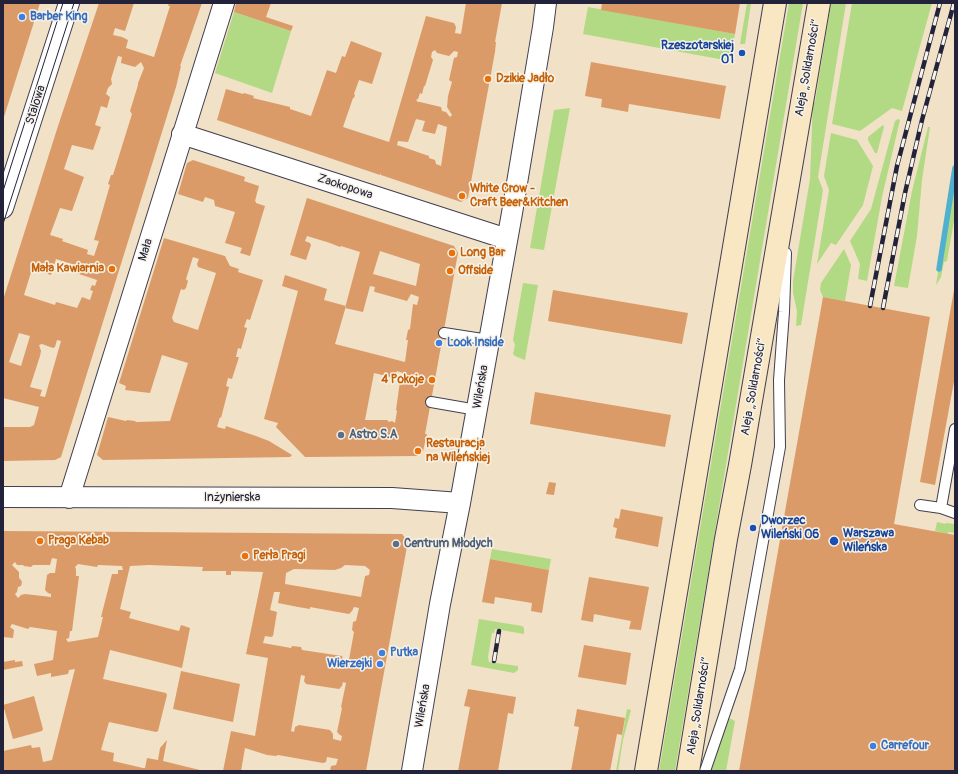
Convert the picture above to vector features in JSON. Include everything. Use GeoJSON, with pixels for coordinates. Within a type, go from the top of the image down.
{"type":"FeatureCollection","features":[{"type":"Feature","properties":{"kind":"main road"},"geometry":{"type":"LineString","coordinates":[[646,771],[775,3]]}},
{"type":"Feature","properties":{"kind":"main road","name":"Aleja „Solidarności”"},"geometry":{"type":"LineString","coordinates":[[688,771],[819,3]]}},
{"type":"Feature","properties":{"kind":"street","name":"Stalowa"},"geometry":{"type":"LineString","coordinates":[[3,208],[69,3]]}},
{"type":"Feature","properties":{"kind":"street","name":"Mała"},"geometry":{"type":"LineString","coordinates":[[70,498],[224,3]]}},
{"type":"Feature","properties":{"kind":"street","name":"Wileńska"},"geometry":{"type":"LineString","coordinates":[[412,771],[440,604],[508,239],[540,48],[546,3]]}},
{"type":"Feature","properties":{"kind":"street","name":"Zaokopowa"},"geometry":{"type":"LineString","coordinates":[[182,134],[508,239]]}},
{"type":"Feature","properties":{"kind":"street","name":"Inżynierska"},"geometry":{"type":"LineString","coordinates":[[3,497],[385,498],[460,503]]}},
{"type":"Feature","properties":{"kind":"lane"},"geometry":{"type":"LineString","coordinates":[[705,771],[740,669],[780,446],[779,380],[784,312],[787,187]]}},
{"type":"Feature","properties":{"kind":"lane"},"geometry":{"type":"LineString","coordinates":[[444,333],[489,340]]}},
{"type":"Feature","properties":{"kind":"lane"},"geometry":{"type":"LineString","coordinates":[[431,402],[477,410]]}},
{"type":"Feature","properties":{"kind":"lane"},"geometry":{"type":"LineString","coordinates":[[941,508],[955,429]]}},
{"type":"Feature","properties":{"kind":"lane"},"geometry":{"type":"LineString","coordinates":[[920,505],[941,508],[955,514]]}},
{"type":"Feature","properties":{"kind":"green space"},"geometry":{"type":"Polygon","coordinates":[[[747,3],[751,3],[745,44],[740,44],[747,3]]]}},
{"type":"Feature","properties":{"kind":"green space"},"geometry":{"type":"Polygon","coordinates":[[[789,3],[803,3],[675,771],[659,771],[789,3]]]}},
{"type":"Feature","properties":{"kind":"green space"},"geometry":{"type":"Polygon","coordinates":[[[831,3],[846,3],[818,177],[823,190],[801,325],[796,326],[797,311],[793,293],[793,281],[810,179],[813,102],[815,102],[831,3]]]}},
{"type":"Feature","properties":{"kind":"green space"},"geometry":{"type":"Polygon","coordinates":[[[852,3],[932,3],[902,111],[892,108],[860,131],[832,124],[852,3]]]}},
{"type":"Feature","properties":{"kind":"green space"},"geometry":{"type":"Polygon","coordinates":[[[588,7],[735,34],[730,61],[583,34],[588,7]]]}},
{"type":"Feature","properties":{"kind":"green space"},"geometry":{"type":"Polygon","coordinates":[[[234,12],[291,31],[272,93],[215,73],[234,12]]]}},
{"type":"Feature","properties":{"kind":"green space"},"geometry":{"type":"Polygon","coordinates":[[[570,108],[544,250],[530,248],[554,110],[570,108]]]}},
{"type":"Feature","properties":{"kind":"green space"},"geometry":{"type":"Polygon","coordinates":[[[898,119],[900,120],[882,197],[867,281],[858,279],[860,264],[850,241],[871,209],[895,121],[898,119]]]}},
{"type":"Feature","properties":{"kind":"green space"},"geometry":{"type":"Polygon","coordinates":[[[883,125],[884,127],[877,153],[875,153],[868,140],[868,137],[883,125]]]}},
{"type":"Feature","properties":{"kind":"green space"},"geometry":{"type":"Polygon","coordinates":[[[928,127],[930,127],[922,180],[917,236],[908,288],[894,286],[912,191],[928,127]]]}},
{"type":"Feature","properties":{"kind":"green space"},"geometry":{"type":"Polygon","coordinates":[[[831,133],[857,140],[873,166],[863,205],[836,245],[831,243],[817,264],[829,190],[824,176],[831,133]]]}},
{"type":"Feature","properties":{"kind":"green space"},"geometry":{"type":"Polygon","coordinates":[[[955,168],[955,215],[947,261],[944,262],[941,277],[936,285],[955,168]]]}},
{"type":"Feature","properties":{"kind":"green space"},"geometry":{"type":"Polygon","coordinates":[[[844,249],[851,265],[845,301],[823,297],[820,290],[821,283],[844,249]]]}},
{"type":"Feature","properties":{"kind":"green space"},"geometry":{"type":"Polygon","coordinates":[[[523,283],[538,285],[525,360],[513,354],[515,345],[513,340],[523,283]]]}},
{"type":"Feature","properties":{"kind":"green space"},"geometry":{"type":"Polygon","coordinates":[[[937,522],[955,524],[955,533],[948,532],[948,534],[935,531],[937,522]]]}},
{"type":"Feature","properties":{"kind":"green space"},"geometry":{"type":"Polygon","coordinates":[[[492,549],[551,559],[549,570],[490,559],[492,549]]]}},
{"type":"Feature","properties":{"kind":"green space"},"geometry":{"type":"Polygon","coordinates":[[[479,619],[522,626],[524,628],[524,634],[495,629],[494,633],[492,633],[488,657],[489,662],[518,666],[518,670],[514,673],[471,665],[479,619]]]}},
{"type":"Feature","properties":{"kind":"green space"},"geometry":{"type":"Polygon","coordinates":[[[627,709],[631,710],[623,740],[618,771],[616,771],[627,709]]]}},
{"type":"Feature","properties":{"kind":"green space"},"geometry":{"type":"Polygon","coordinates":[[[729,718],[735,721],[726,771],[711,771],[729,718]]]}},
{"type":"Feature","properties":{"kind":"building"},"geometry":{"type":"Polygon","coordinates":[[[3,3],[40,3],[3,120],[3,3]]]}},
{"type":"Feature","properties":{"kind":"building"},"geometry":{"type":"Polygon","coordinates":[[[99,3],[134,3],[125,31],[115,28],[113,35],[128,40],[126,48],[154,57],[170,6],[168,6],[169,3],[202,3],[180,66],[176,87],[61,457],[55,460],[3,461],[3,427],[30,427],[34,425],[39,407],[3,398],[3,300],[99,3]],[[118,56],[111,79],[112,84],[108,88],[106,94],[110,97],[107,108],[101,106],[95,125],[101,127],[93,150],[72,145],[64,169],[84,177],[72,211],[60,208],[50,235],[88,250],[87,254],[94,256],[99,241],[94,240],[110,185],[108,184],[111,175],[113,175],[132,114],[130,111],[144,68],[141,62],[135,67],[121,63],[122,57],[118,56]],[[56,259],[51,275],[32,269],[24,295],[55,305],[56,302],[77,308],[82,297],[90,300],[93,291],[90,290],[92,285],[95,286],[97,280],[76,273],[78,266],[56,259]],[[19,333],[9,362],[21,366],[30,336],[19,333]],[[57,340],[55,347],[53,348],[42,344],[39,345],[41,351],[40,356],[30,387],[42,390],[40,396],[45,397],[61,341],[57,340]]]}},
{"type":"Feature","properties":{"kind":"building"},"geometry":{"type":"Polygon","coordinates":[[[236,3],[271,3],[266,17],[293,26],[291,31],[234,12],[236,3]]]}},
{"type":"Feature","properties":{"kind":"building"},"geometry":{"type":"Polygon","coordinates":[[[466,3],[502,3],[495,42],[495,52],[468,198],[461,202],[381,175],[380,173],[380,175],[217,120],[226,89],[254,96],[253,98],[290,107],[290,109],[311,116],[327,70],[336,73],[342,56],[345,57],[351,41],[382,53],[372,84],[359,80],[343,127],[389,142],[426,16],[454,23],[456,27],[455,33],[461,34],[466,3]],[[435,50],[432,52],[431,57],[433,60],[422,94],[420,93],[418,99],[416,100],[418,102],[441,107],[442,111],[446,112],[450,117],[452,115],[447,107],[452,82],[449,80],[454,58],[457,57],[458,52],[454,51],[449,56],[437,53],[435,50]],[[416,119],[408,142],[398,141],[397,145],[429,156],[429,158],[435,160],[436,164],[441,166],[447,127],[438,124],[435,134],[422,131],[425,121],[416,119]]]}},
{"type":"Feature","properties":{"kind":"building"},"geometry":{"type":"Polygon","coordinates":[[[602,3],[740,3],[735,34],[601,10],[602,3]]]}},
{"type":"Feature","properties":{"kind":"building"},"geometry":{"type":"Polygon","coordinates":[[[591,62],[726,86],[720,119],[629,104],[628,112],[601,107],[602,99],[585,96],[591,62]]]}},
{"type":"Feature","properties":{"kind":"building"},"geometry":{"type":"Polygon","coordinates":[[[193,160],[245,177],[244,181],[259,186],[255,201],[256,203],[265,206],[250,256],[240,253],[242,248],[225,243],[235,212],[215,206],[214,200],[205,197],[203,202],[178,194],[187,163],[193,160]]]}},
{"type":"Feature","properties":{"kind":"building"},"geometry":{"type":"Polygon","coordinates":[[[307,198],[454,246],[458,253],[425,434],[427,434],[423,451],[417,456],[305,457],[276,427],[278,423],[264,419],[298,291],[282,286],[285,275],[327,289],[324,300],[346,306],[360,252],[307,236],[305,241],[311,245],[306,260],[290,255],[307,198]],[[380,251],[373,274],[416,286],[420,264],[380,251]],[[370,286],[363,312],[345,308],[335,344],[405,362],[408,340],[406,340],[408,330],[410,329],[413,304],[417,305],[419,297],[411,294],[407,301],[375,292],[375,287],[370,286]],[[397,371],[395,378],[374,373],[365,420],[387,420],[395,423],[400,381],[405,380],[406,374],[397,371]]]}},
{"type":"Feature","properties":{"kind":"building"},"geometry":{"type":"Polygon","coordinates":[[[164,238],[225,256],[230,266],[239,269],[238,272],[263,280],[250,320],[247,319],[244,327],[247,328],[241,349],[238,348],[236,357],[239,357],[232,379],[228,378],[226,386],[229,387],[221,418],[220,417],[217,427],[225,429],[226,426],[256,436],[269,441],[292,455],[290,457],[103,460],[97,455],[108,417],[136,422],[170,421],[188,363],[162,355],[150,393],[125,390],[126,386],[119,383],[164,238]],[[193,257],[186,279],[188,281],[186,288],[184,290],[181,289],[172,318],[174,322],[198,330],[216,273],[198,267],[197,264],[199,259],[193,257]]]}},
{"type":"Feature","properties":{"kind":"building"},"geometry":{"type":"Polygon","coordinates":[[[553,290],[688,313],[682,344],[548,321],[553,290]]]}},
{"type":"Feature","properties":{"kind":"building"},"geometry":{"type":"Polygon","coordinates":[[[954,290],[955,376],[935,485],[920,482],[954,290]]]}},
{"type":"Feature","properties":{"kind":"building"},"geometry":{"type":"Polygon","coordinates":[[[823,297],[930,317],[894,524],[955,535],[955,771],[739,771],[823,297]]]}},
{"type":"Feature","properties":{"kind":"building"},"geometry":{"type":"Polygon","coordinates":[[[535,392],[671,415],[665,447],[530,424],[535,392]]]}},
{"type":"Feature","properties":{"kind":"building"},"geometry":{"type":"Polygon","coordinates":[[[549,482],[556,483],[554,495],[546,494],[549,482]]]}},
{"type":"Feature","properties":{"kind":"building"},"geometry":{"type":"Polygon","coordinates":[[[621,509],[663,517],[658,547],[615,538],[617,528],[613,527],[615,518],[619,519],[621,509]]]}},
{"type":"Feature","properties":{"kind":"building"},"geometry":{"type":"Polygon","coordinates":[[[3,531],[402,534],[408,541],[366,771],[330,771],[331,766],[336,765],[338,759],[327,757],[326,762],[323,763],[278,755],[267,755],[245,748],[241,771],[223,771],[231,731],[255,736],[268,658],[246,654],[263,572],[231,571],[231,575],[226,575],[226,571],[202,571],[203,567],[149,565],[130,566],[120,609],[131,612],[129,618],[140,621],[179,631],[181,625],[190,628],[182,668],[110,650],[103,679],[166,693],[167,695],[158,731],[156,732],[109,722],[101,750],[114,753],[113,761],[145,768],[147,758],[158,760],[160,748],[167,740],[163,761],[204,771],[3,771],[3,751],[31,745],[32,748],[40,747],[43,762],[52,760],[75,669],[69,670],[68,674],[51,677],[51,673],[37,676],[34,664],[53,660],[57,631],[30,627],[28,629],[12,624],[10,627],[14,630],[13,638],[3,637],[3,531]],[[52,558],[50,565],[33,565],[31,567],[17,565],[15,562],[12,565],[19,572],[19,578],[22,582],[15,594],[18,598],[25,594],[51,597],[51,594],[45,590],[47,575],[50,573],[55,573],[57,559],[52,558]],[[78,564],[75,567],[76,576],[79,576],[72,631],[70,631],[69,638],[66,639],[68,642],[98,637],[103,617],[101,617],[112,574],[118,574],[118,570],[123,570],[122,566],[98,565],[97,567],[78,564]],[[345,565],[335,570],[294,569],[286,573],[285,584],[361,597],[365,576],[369,575],[370,570],[365,566],[345,565]],[[274,592],[270,610],[277,612],[273,636],[265,636],[263,643],[291,648],[292,646],[301,647],[302,650],[342,656],[342,664],[348,665],[354,632],[352,630],[353,622],[356,621],[359,608],[354,607],[349,614],[310,607],[310,609],[298,607],[278,603],[280,592],[274,592]],[[301,675],[291,731],[294,732],[295,727],[299,725],[330,730],[333,734],[333,739],[341,741],[342,736],[337,732],[346,683],[343,682],[339,689],[306,684],[304,681],[305,676],[301,675]]]}},
{"type":"Feature","properties":{"kind":"building"},"geometry":{"type":"Polygon","coordinates":[[[490,559],[549,570],[542,613],[531,611],[532,603],[495,597],[494,604],[482,602],[490,559]]]}},
{"type":"Feature","properties":{"kind":"building"},"geometry":{"type":"Polygon","coordinates":[[[589,577],[649,587],[641,630],[629,629],[631,621],[594,614],[593,622],[581,620],[589,577]]]}},
{"type":"Feature","properties":{"kind":"building"},"geometry":{"type":"Polygon","coordinates":[[[584,645],[631,653],[626,685],[578,677],[584,645]]]}},
{"type":"Feature","properties":{"kind":"building"},"geometry":{"type":"Polygon","coordinates":[[[15,660],[15,662],[22,661],[23,666],[3,670],[3,662],[15,660]]]}},
{"type":"Feature","properties":{"kind":"building"},"geometry":{"type":"Polygon","coordinates":[[[181,671],[240,684],[233,722],[173,709],[181,671]]]}},
{"type":"Feature","properties":{"kind":"building"},"geometry":{"type":"Polygon","coordinates":[[[468,689],[516,697],[513,714],[508,713],[498,771],[458,771],[470,707],[464,706],[468,689]]]}},
{"type":"Feature","properties":{"kind":"building"},"geometry":{"type":"Polygon","coordinates":[[[34,696],[43,729],[42,731],[13,739],[3,705],[34,696]]]}},
{"type":"Feature","properties":{"kind":"building"},"geometry":{"type":"Polygon","coordinates":[[[577,709],[625,718],[622,735],[617,734],[610,771],[571,771],[579,727],[574,726],[577,709]]]}},
{"type":"Feature","properties":{"kind":"waterway"},"geometry":{"type":"LineString","coordinates":[[939,269],[955,168]]}},
{"type":"Feature","properties":{"kind":"tram line"},"geometry":{"type":"LineString","coordinates":[[3,191],[63,3]]}},
{"type":"Feature","properties":{"kind":"tram line"},"geometry":{"type":"LineString","coordinates":[[3,224],[74,3]]}},
{"type":"Feature","properties":{"kind":"railway"},"geometry":{"type":"LineString","coordinates":[[870,306],[897,166],[940,3]]}},
{"type":"Feature","properties":{"kind":"railway"},"geometry":{"type":"LineString","coordinates":[[883,308],[905,193],[922,120],[954,3]]}},
{"type":"Feature","properties":{"kind":"railway"},"geometry":{"type":"LineString","coordinates":[[494,661],[499,631]]}},
{"type":"Feature","properties":{"kind":"place","name":"Barber King"},"geometry":{"type":"Point","coordinates":[22,17]}},
{"type":"Feature","properties":{"kind":"place","name":"Rzeszotarskiej 01"},"geometry":{"type":"Point","coordinates":[742,53]}},
{"type":"Feature","properties":{"kind":"place","name":"Dzikie Jadło"},"geometry":{"type":"Point","coordinates":[488,79]}},
{"type":"Feature","properties":{"kind":"place","name":"White Crow - Craft Beer&Kitchen"},"geometry":{"type":"Point","coordinates":[462,196]}},
{"type":"Feature","properties":{"kind":"place","name":"Long Bar"},"geometry":{"type":"Point","coordinates":[452,253]}},
{"type":"Feature","properties":{"kind":"place","name":"Mała Kawiarnia"},"geometry":{"type":"Point","coordinates":[112,269]}},
{"type":"Feature","properties":{"kind":"place","name":"Offside"},"geometry":{"type":"Point","coordinates":[450,271]}},
{"type":"Feature","properties":{"kind":"place","name":"Look Inside"},"geometry":{"type":"Point","coordinates":[439,343]}},
{"type":"Feature","properties":{"kind":"place","name":"4 Pokoje"},"geometry":{"type":"Point","coordinates":[432,380]}},
{"type":"Feature","properties":{"kind":"place","name":"Astro S.A"},"geometry":{"type":"Point","coordinates":[341,435]}},
{"type":"Feature","properties":{"kind":"place","name":"Restauracja na Wileńskiej"},"geometry":{"type":"Point","coordinates":[418,451]}},
{"type":"Feature","properties":{"kind":"place","name":"Dworzec Wileński 06"},"geometry":{"type":"Point","coordinates":[753,528]}},
{"type":"Feature","properties":{"kind":"place","name":"Praga Kebab"},"geometry":{"type":"Point","coordinates":[40,541]}},
{"type":"Feature","properties":{"kind":"place","name":"Warszawa Wileńska"},"geometry":{"type":"Point","coordinates":[834,541]}},
{"type":"Feature","properties":{"kind":"place","name":"Centrum Młodych"},"geometry":{"type":"Point","coordinates":[396,544]}},
{"type":"Feature","properties":{"kind":"place","name":"Perła Pragi"},"geometry":{"type":"Point","coordinates":[245,556]}},
{"type":"Feature","properties":{"kind":"place","name":"Putka"},"geometry":{"type":"Point","coordinates":[382,653]}},
{"type":"Feature","properties":{"kind":"place","name":"Wierzejki"},"geometry":{"type":"Point","coordinates":[380,664]}},
{"type":"Feature","properties":{"kind":"place","name":"Carrefour"},"geometry":{"type":"Point","coordinates":[873,746]}}]}
